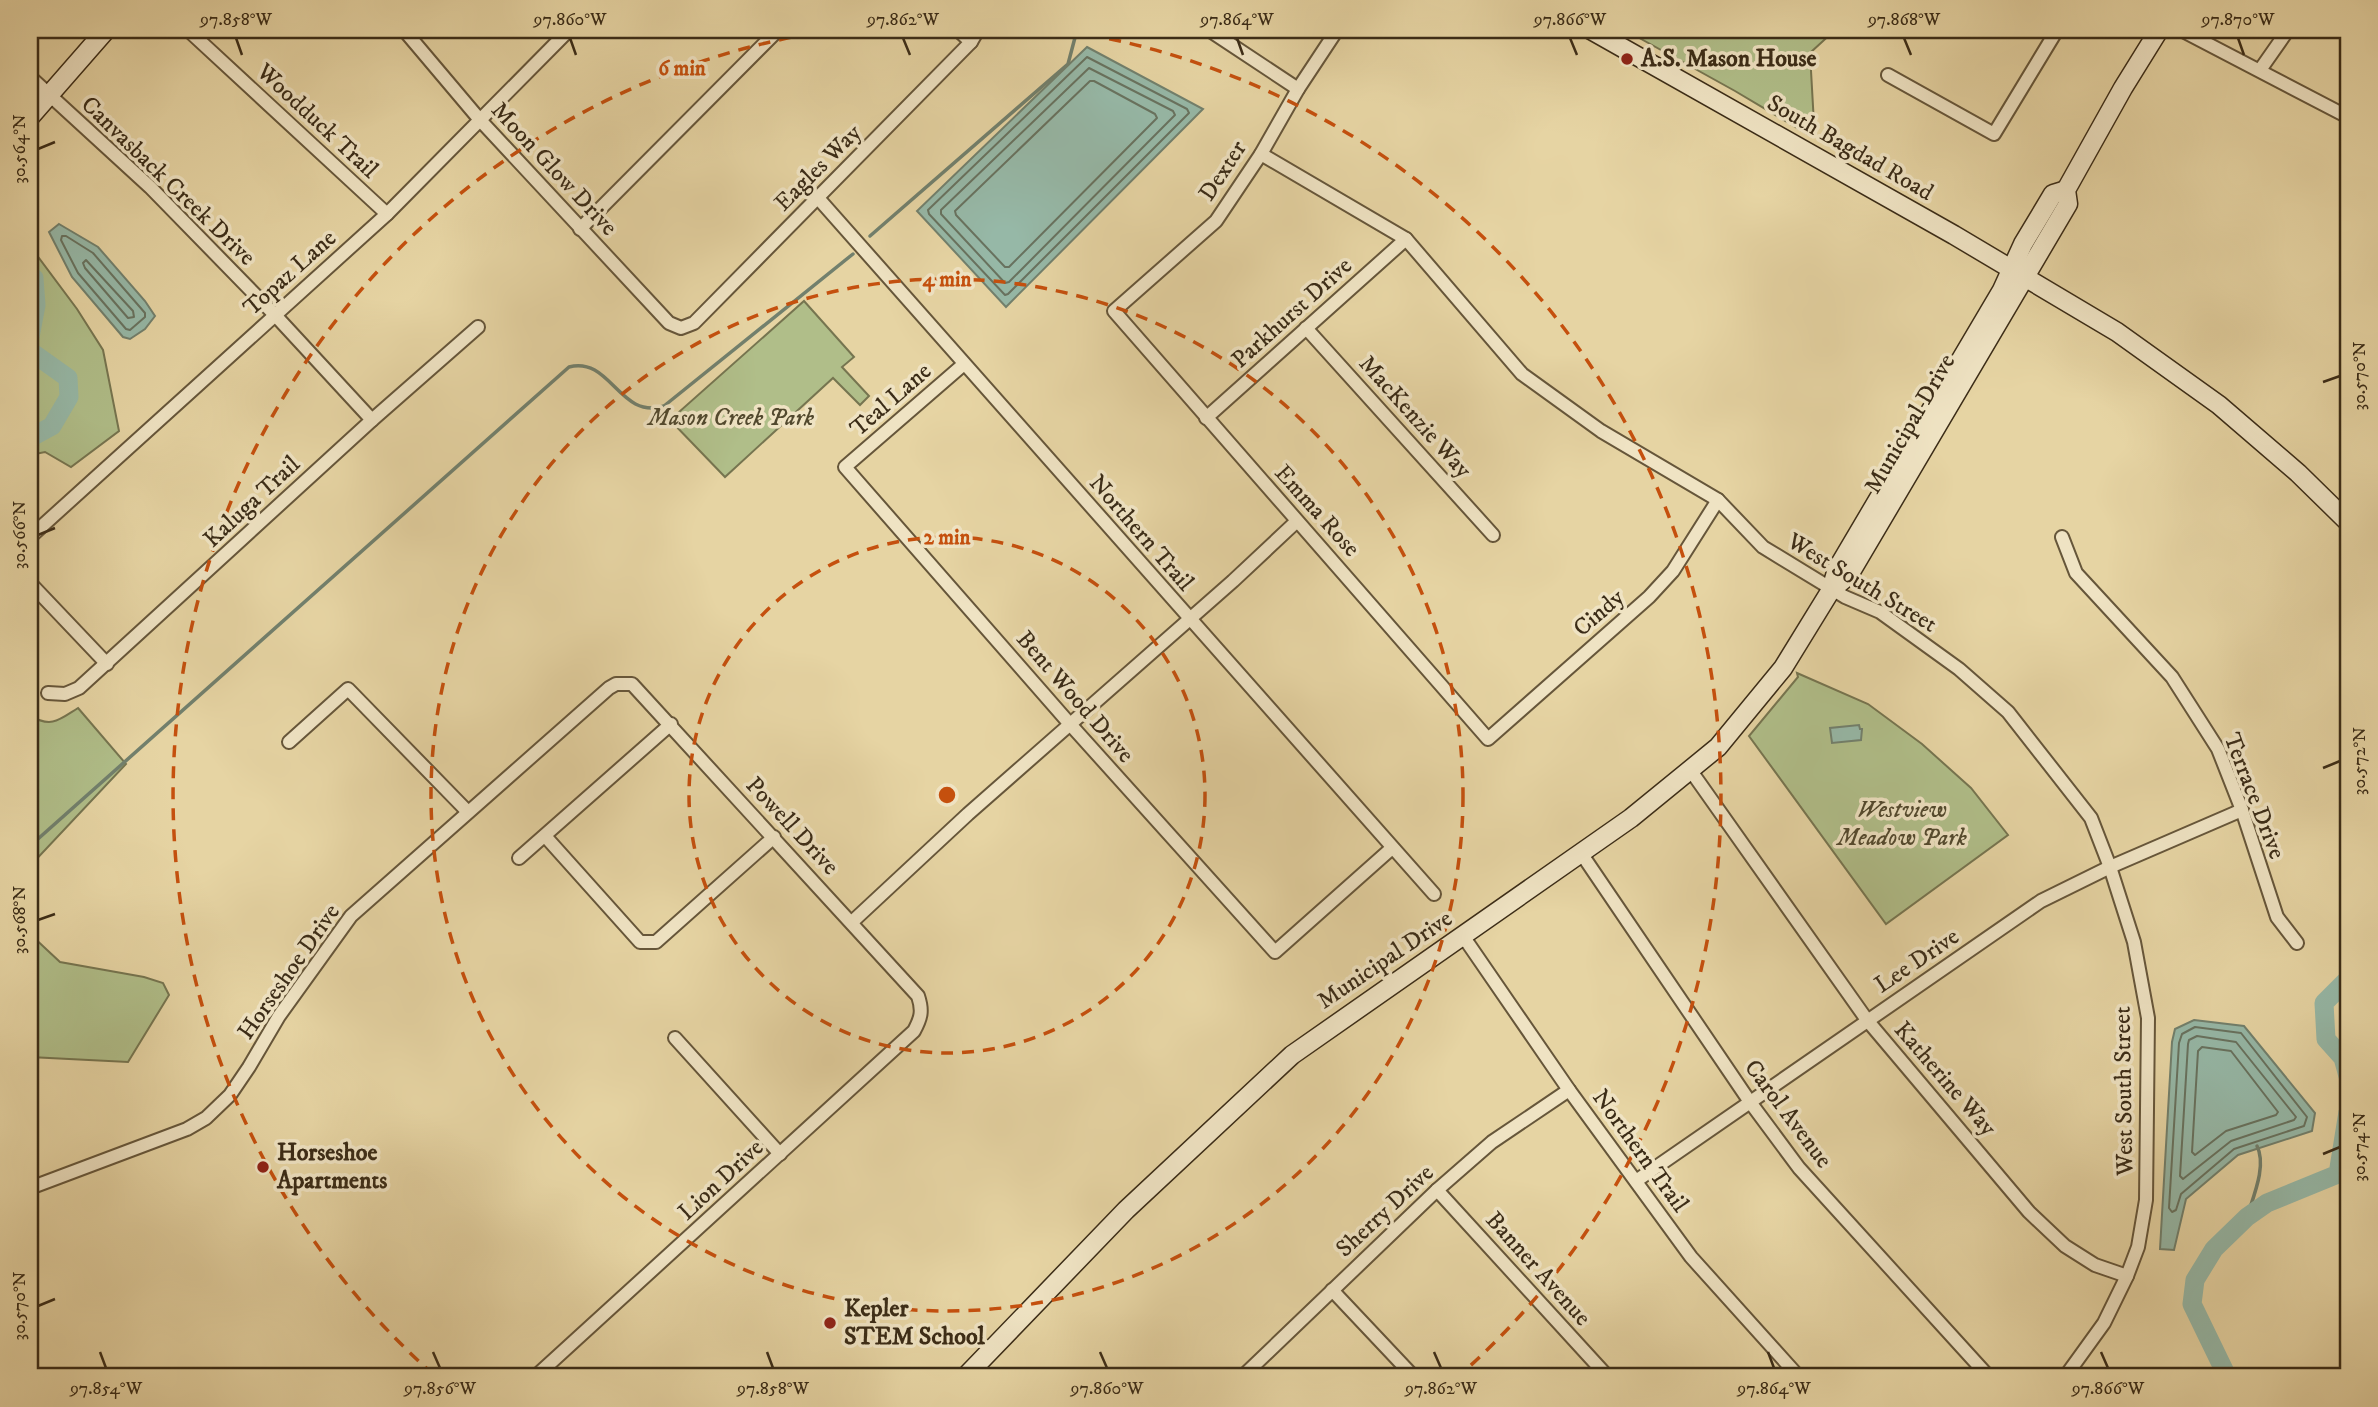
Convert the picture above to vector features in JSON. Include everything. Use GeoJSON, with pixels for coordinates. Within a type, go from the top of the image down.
{"type":"FeatureCollection","features":[{"type":"Feature","properties":{"kind":"street"},"geometry":{"type":"LineString","coordinates":[[30,117],[107,30]]}},
{"type":"Feature","properties":{"kind":"street","name":"Woodduck Trail"},"geometry":{"type":"LineString","coordinates":[[188,30],[387,214]]}},
{"type":"Feature","properties":{"kind":"street","name":"Moon Glow Drive"},"geometry":{"type":"LineString","coordinates":[[404,30],[480,120],[580,229],[669,323],[681,328]]}},
{"type":"Feature","properties":{"kind":"street","name":"Topaz Lane"},"geometry":{"type":"LineString","coordinates":[[30,537],[387,214],[569,30]]}},
{"type":"Feature","properties":{"kind":"street"},"geometry":{"type":"LineString","coordinates":[[580,229],[778,30]]}},
{"type":"Feature","properties":{"kind":"street"},"geometry":{"type":"LineString","coordinates":[[958,30],[971,42]]}},
{"type":"Feature","properties":{"kind":"street","name":"Eagles Way"},"geometry":{"type":"LineString","coordinates":[[681,328],[694,323],[971,42],[978,30]]}},
{"type":"Feature","properties":{"kind":"street"},"geometry":{"type":"LineString","coordinates":[[1209,30],[1298,89]]}},
{"type":"Feature","properties":{"kind":"street","name":"Dexter"},"geometry":{"type":"LineString","coordinates":[[1114,311],[1216,221],[1337,30]]}},
{"type":"Feature","properties":{"kind":"street","name":"South Bagdad Road"},"geometry":{"type":"LineString","coordinates":[[1591,30],[1790,141],[2117,332],[2219,405],[2346,515]]}},
{"type":"Feature","properties":{"kind":"street"},"geometry":{"type":"LineString","coordinates":[[1888,75],[1994,134],[2057,30]]}},
{"type":"Feature","properties":{"kind":"street","name":"Municipal Drive"},"geometry":{"type":"LineString","coordinates":[[965,1377],[1126,1210],[1274,1071],[1323,1032],[1631,818],[1718,747],[1769,687],[1795,651],[1831,590],[1849,575],[1887,498],[1971,354],[2002,290],[2018,273],[2068,204],[2066,190],[2159,30]]}},
{"type":"Feature","properties":{"kind":"street"},"geometry":{"type":"LineString","coordinates":[[2181,30],[2348,117]]}},
{"type":"Feature","properties":{"kind":"street"},"geometry":{"type":"LineString","coordinates":[[2260,69],[2288,30]]}},
{"type":"Feature","properties":{"kind":"street","name":"Canvasback Creek Drive"},"geometry":{"type":"LineString","coordinates":[[30,78],[150,187],[275,315],[372,420]]}},
{"type":"Feature","properties":{"kind":"street","name":"West South Street"},"geometry":{"type":"LineString","coordinates":[[1261,153],[1406,239],[1522,374],[1601,431],[1718,500],[1763,547],[1831,590],[1880,612],[1959,669],[2008,712],[2091,818],[2134,942],[2148,1018],[2146,1200],[2138,1247],[2127,1276],[2104,1322],[2066,1377]]}},
{"type":"Feature","properties":{"kind":"street","name":"Northern Trail"},"geometry":{"type":"LineString","coordinates":[[818,198],[1434,894]]}},
{"type":"Feature","properties":{"kind":"street","name":"Parkhurst Drive"},"geometry":{"type":"LineString","coordinates":[[1206,418],[1406,239]]}},
{"type":"Feature","properties":{"kind":"street","name":"Emma Rose"},"geometry":{"type":"LineString","coordinates":[[1114,311],[1488,739]]}},
{"type":"Feature","properties":{"kind":"street","name":"Kaluga Trail"},"geometry":{"type":"LineString","coordinates":[[48,693],[65,694],[79,688],[372,420],[478,327]]}},
{"type":"Feature","properties":{"kind":"street","name":"MacKenzie Way"},"geometry":{"type":"LineString","coordinates":[[1306,328],[1493,535]]}},
{"type":"Feature","properties":{"kind":"street","name":"Teal Lane"},"geometry":{"type":"LineString","coordinates":[[845,467],[964,364]]}},
{"type":"Feature","properties":{"kind":"street","name":"Bent Wood Drive"},"geometry":{"type":"LineString","coordinates":[[845,467],[1069,723],[1275,952],[1392,848]]}},
{"type":"Feature","properties":{"kind":"street","name":"Cindy"},"geometry":{"type":"LineString","coordinates":[[1488,739],[1649,597],[1673,571],[1718,500]]}},
{"type":"Feature","properties":{"kind":"street"},"geometry":{"type":"LineString","coordinates":[[852,922],[1069,723],[1297,520]]}},
{"type":"Feature","properties":{"kind":"street","name":"Terrace Drive"},"geometry":{"type":"LineString","coordinates":[[2062,537],[2076,573],[2172,677],[2218,749],[2242,810],[2277,917],[2297,943]]}},
{"type":"Feature","properties":{"kind":"street"},"geometry":{"type":"LineString","coordinates":[[30,583],[107,664]]}},
{"type":"Feature","properties":{"kind":"street","name":"Powell Drive"},"geometry":{"type":"LineString","coordinates":[[624,683],[637,688],[671,724],[918,996],[921,1005]]}},
{"type":"Feature","properties":{"kind":"street","name":"Horseshoe Drive"},"geometry":{"type":"LineString","coordinates":[[30,1188],[187,1129],[206,1118],[230,1095],[279,1016],[351,916],[609,688],[624,683]]}},
{"type":"Feature","properties":{"kind":"street"},"geometry":{"type":"LineString","coordinates":[[289,742],[348,689],[468,812]]}},
{"type":"Feature","properties":{"kind":"street"},"geometry":{"type":"LineString","coordinates":[[519,858],[671,724]]}},
{"type":"Feature","properties":{"kind":"street","name":"Katherine Way"},"geometry":{"type":"LineString","coordinates":[[1691,771],[1867,1020],[2029,1212],[2064,1246],[2095,1265],[2127,1276]]}},
{"type":"Feature","properties":{"kind":"street","name":"Lee Drive"},"geometry":{"type":"LineString","coordinates":[[1636,1181],[2041,901],[2110,867],[2242,810]]}},
{"type":"Feature","properties":{"kind":"street"},"geometry":{"type":"LineString","coordinates":[[545,836],[640,942],[656,942],[774,837]]}},
{"type":"Feature","properties":{"kind":"street","name":"Carol Avenue"},"geometry":{"type":"LineString","coordinates":[[1581,853],[1750,1102],[1800,1168],[1989,1377]]}},
{"type":"Feature","properties":{"kind":"street","name":"Northern Trail"},"geometry":{"type":"LineString","coordinates":[[1463,936],[1569,1090],[1691,1257],[1799,1377]]}},
{"type":"Feature","properties":{"kind":"street","name":"Lion Drive"},"geometry":{"type":"LineString","coordinates":[[536,1377],[914,1031],[921,1018],[921,1005]]}},
{"type":"Feature","properties":{"kind":"street"},"geometry":{"type":"LineString","coordinates":[[675,1038],[780,1154]]}},
{"type":"Feature","properties":{"kind":"street","name":"Sherry Drive"},"geometry":{"type":"LineString","coordinates":[[1242,1377],[1437,1190],[1492,1142],[1569,1090]]}},
{"type":"Feature","properties":{"kind":"street","name":"Banner Avenue"},"geometry":{"type":"LineString","coordinates":[[1437,1190],[1608,1377]]}},
{"type":"Feature","properties":{"kind":"street"},"geometry":{"type":"LineString","coordinates":[[1332,1290],[1414,1377]]}},
{"type":"Feature","properties":{"kind":"green space"},"geometry":{"type":"Polygon","coordinates":[[[1625,30],[1835,30],[1810,53],[1814,124],[1809,135],[1735,91],[1625,30]]]}},
{"type":"Feature","properties":{"kind":"green space"},"geometry":{"type":"Polygon","coordinates":[[[30,197],[35,217],[33,250],[77,309],[103,350],[119,431],[71,467],[45,452],[30,455],[30,197]]]}},
{"type":"Feature","properties":{"kind":"green space","name":"Mason Creek Park"},"geometry":{"type":"Polygon","coordinates":[[[804,301],[854,357],[842,367],[869,396],[860,405],[833,378],[725,477],[670,420],[804,301]]]}},
{"type":"Feature","properties":{"kind":"green space","name":"Westview Meadow Park"},"geometry":{"type":"Polygon","coordinates":[[[1797,673],[1868,704],[1922,744],[1971,788],[2008,835],[1886,924],[1749,736],[1798,677],[1797,673]]]}},
{"type":"Feature","properties":{"kind":"green space"},"geometry":{"type":"Polygon","coordinates":[[[78,708],[126,764],[30,866],[30,716],[50,722],[78,708]]]}},
{"type":"Feature","properties":{"kind":"green space"},"geometry":{"type":"Polygon","coordinates":[[[30,934],[60,962],[163,983],[169,995],[128,1062],[30,1057],[30,934]]]}},
{"type":"Feature","properties":{"kind":"water"},"geometry":{"type":"Polygon","coordinates":[[[1087,47],[1203,109],[1006,307],[917,211],[1087,47]]]}},
{"type":"Feature","properties":{"kind":"water"},"geometry":{"type":"Polygon","coordinates":[[[59,224],[98,247],[145,301],[155,316],[145,329],[130,339],[123,337],[72,277],[49,232],[59,224]]]}},
{"type":"Feature","properties":{"kind":"water"},"geometry":{"type":"Polygon","coordinates":[[[1859,725],[1862,729],[1861,740],[1832,743],[1830,728],[1859,725]]]}},
{"type":"Feature","properties":{"kind":"water"},"geometry":{"type":"Polygon","coordinates":[[[2194,1020],[2244,1026],[2315,1113],[2312,1131],[2238,1155],[2186,1199],[2174,1250],[2160,1249],[2172,1042],[2175,1029],[2194,1020]]]}},
{"type":"Feature","properties":{"kind":"waterway"},"geometry":{"type":"LineString","coordinates":[[870,236],[1068,64],[1077,30]]}},
{"type":"Feature","properties":{"kind":"waterway"},"geometry":{"type":"LineString","coordinates":[[30,846],[569,367],[583,366],[595,370],[636,404],[649,408],[664,406],[853,254]]}},
{"type":"Feature","properties":{"kind":"waterway"},"geometry":{"type":"LineString","coordinates":[[30,275],[34,278],[36,305],[30,337]]}},
{"type":"Feature","properties":{"kind":"waterway"},"geometry":{"type":"LineString","coordinates":[[30,351],[68,378],[69,397],[52,426],[30,438]]}},
{"type":"Feature","properties":{"kind":"waterway"},"geometry":{"type":"LineString","coordinates":[[2348,979],[2324,1003],[2326,1039],[2343,1058],[2348,1076]]}},
{"type":"Feature","properties":{"kind":"waterway"},"geometry":{"type":"LineString","coordinates":[[2225,1377],[2192,1304],[2195,1280],[2214,1249],[2247,1217],[2267,1203],[2338,1174],[2348,1112]]}},
{"type":"Feature","properties":{"kind":"waterway"},"geometry":{"type":"LineString","coordinates":[[2247,1217],[2260,1172],[2257,1146]]}},
{"type":"Feature","properties":{"kind":"place","name":"A.S. Mason House"},"geometry":{"type":"Point","coordinates":[1627,59]}},
{"type":"Feature","properties":{"kind":"place","name":"Horseshoe Apartments"},"geometry":{"type":"Point","coordinates":[263,1167]}},
{"type":"Feature","properties":{"kind":"place","name":"Kepler STEM School"},"geometry":{"type":"Point","coordinates":[830,1323]}}]}
